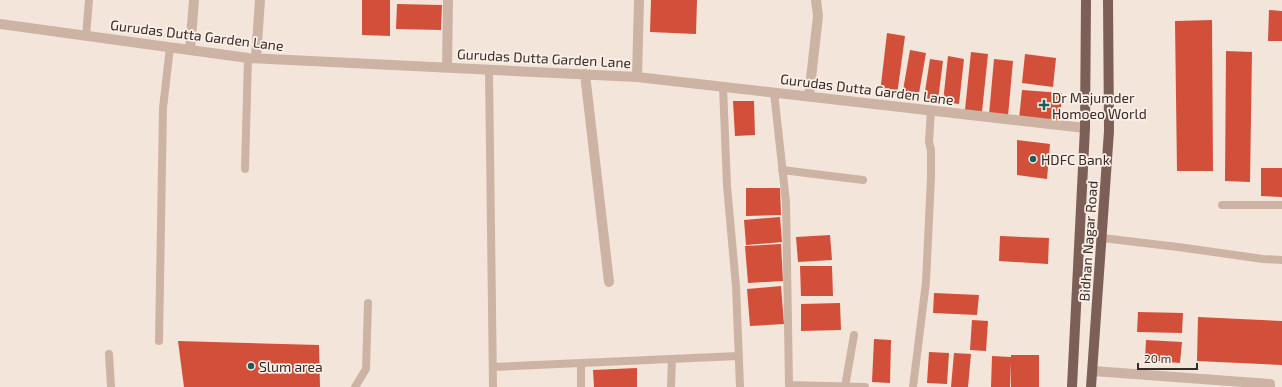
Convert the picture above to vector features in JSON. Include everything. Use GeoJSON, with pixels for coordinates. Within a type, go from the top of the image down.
{"type":"FeatureCollection","features":[{"type":"Feature","properties":{"kind":"main road","name":"Bidhan Nagar Road"},"geometry":{"type":"LineString","coordinates":[[1072,387],[1085,128],[1086,0]]}},
{"type":"Feature","properties":{"kind":"main road","name":"Bidhan Nagar Road"},"geometry":{"type":"LineString","coordinates":[[1091,387],[1109,131],[1108,0]]}},
{"type":"Feature","properties":{"kind":"street"},"geometry":{"type":"LineString","coordinates":[[190,50],[194,0]]}},
{"type":"Feature","properties":{"kind":"street"},"geometry":{"type":"LineString","coordinates":[[252,58],[260,0]]}},
{"type":"Feature","properties":{"kind":"street"},"geometry":{"type":"LineString","coordinates":[[447,67],[448,0]]}},
{"type":"Feature","properties":{"kind":"street"},"geometry":{"type":"LineString","coordinates":[[637,77],[639,0]]}},
{"type":"Feature","properties":{"kind":"street"},"geometry":{"type":"LineString","coordinates":[[810,96],[818,16],[816,0]]}},
{"type":"Feature","properties":{"kind":"street","name":"Gurudas Dutta Garden Lane"},"geometry":{"type":"LineString","coordinates":[[0,24],[252,58],[637,77],[1085,128]]}},
{"type":"Feature","properties":{"kind":"street"},"geometry":{"type":"LineString","coordinates":[[585,74],[610,282]]}},
{"type":"Feature","properties":{"kind":"street"},"geometry":{"type":"LineString","coordinates":[[1093,371],[1270,384],[1270,387]]}},
{"type":"Feature","properties":{"kind":"lane"},"geometry":{"type":"LineString","coordinates":[[86,36],[89,0]]}},
{"type":"Feature","properties":{"kind":"lane"},"geometry":{"type":"LineString","coordinates":[[159,340],[163,108],[170,47]]}},
{"type":"Feature","properties":{"kind":"lane"},"geometry":{"type":"LineString","coordinates":[[246,169],[252,58]]}},
{"type":"Feature","properties":{"kind":"lane"},"geometry":{"type":"LineString","coordinates":[[489,70],[493,387]]}},
{"type":"Feature","properties":{"kind":"lane"},"geometry":{"type":"LineString","coordinates":[[724,86],[727,186],[736,286],[740,387]]}},
{"type":"Feature","properties":{"kind":"lane"},"geometry":{"type":"LineString","coordinates":[[774,92],[786,202],[789,385],[865,387]]}},
{"type":"Feature","properties":{"kind":"lane"},"geometry":{"type":"LineString","coordinates":[[913,387],[926,282],[931,177],[931,150],[929,142],[931,110]]}},
{"type":"Feature","properties":{"kind":"lane"},"geometry":{"type":"LineString","coordinates":[[782,170],[863,180]]}},
{"type":"Feature","properties":{"kind":"lane"},"geometry":{"type":"LineString","coordinates":[[1222,205],[1282,205]]}},
{"type":"Feature","properties":{"kind":"lane"},"geometry":{"type":"LineString","coordinates":[[1102,238],[1178,246],[1263,259],[1282,260]]}},
{"type":"Feature","properties":{"kind":"lane"},"geometry":{"type":"LineString","coordinates":[[355,387],[366,369],[368,303]]}},
{"type":"Feature","properties":{"kind":"lane"},"geometry":{"type":"LineString","coordinates":[[845,387],[854,335]]}},
{"type":"Feature","properties":{"kind":"lane"},"geometry":{"type":"LineString","coordinates":[[109,354],[111,387]]}},
{"type":"Feature","properties":{"kind":"lane"},"geometry":{"type":"LineString","coordinates":[[493,367],[738,356]]}},
{"type":"Feature","properties":{"kind":"lane"},"geometry":{"type":"LineString","coordinates":[[671,387],[672,359]]}},
{"type":"Feature","properties":{"kind":"lane"},"geometry":{"type":"LineString","coordinates":[[581,363],[581,387]]}},
{"type":"Feature","properties":{"kind":"building"},"geometry":{"type":"Polygon","coordinates":[[[362,0],[390,0],[390,36],[362,35],[362,0]]]}},
{"type":"Feature","properties":{"kind":"building"},"geometry":{"type":"Polygon","coordinates":[[[651,0],[697,0],[696,34],[650,32],[651,0]]]}},
{"type":"Feature","properties":{"kind":"building"},"geometry":{"type":"Polygon","coordinates":[[[397,4],[442,5],[441,30],[396,29],[397,4]]]}},
{"type":"Feature","properties":{"kind":"building"},"geometry":{"type":"Polygon","coordinates":[[[1269,10],[1282,11],[1282,41],[1268,41],[1269,10]]]}},
{"type":"Feature","properties":{"kind":"building"},"geometry":{"type":"Polygon","coordinates":[[[1212,20],[1213,171],[1177,171],[1175,21],[1212,20]]]}},
{"type":"Feature","properties":{"kind":"building"},"geometry":{"type":"Polygon","coordinates":[[[887,33],[905,36],[897,95],[880,93],[887,33]]]}},
{"type":"Feature","properties":{"kind":"building"},"geometry":{"type":"Polygon","coordinates":[[[910,50],[926,53],[918,99],[902,96],[910,50]]]}},
{"type":"Feature","properties":{"kind":"building"},"geometry":{"type":"Polygon","coordinates":[[[1226,51],[1252,52],[1250,182],[1225,181],[1226,51]]]}},
{"type":"Feature","properties":{"kind":"building"},"geometry":{"type":"Polygon","coordinates":[[[971,52],[988,54],[982,112],[965,110],[971,52]]]}},
{"type":"Feature","properties":{"kind":"building"},"geometry":{"type":"Polygon","coordinates":[[[1025,54],[1056,58],[1053,87],[1022,83],[1025,54]]]}},
{"type":"Feature","properties":{"kind":"building"},"geometry":{"type":"Polygon","coordinates":[[[948,56],[964,59],[959,104],[943,102],[948,56]]]}},
{"type":"Feature","properties":{"kind":"building"},"geometry":{"type":"Polygon","coordinates":[[[930,59],[943,61],[938,100],[924,98],[930,59]]]}},
{"type":"Feature","properties":{"kind":"building"},"geometry":{"type":"Polygon","coordinates":[[[994,59],[1013,61],[1008,116],[989,115],[994,59]]]}},
{"type":"Feature","properties":{"kind":"building"},"geometry":{"type":"Polygon","coordinates":[[[1022,90],[1062,93],[1060,122],[1019,119],[1022,90]]]}},
{"type":"Feature","properties":{"kind":"building"},"geometry":{"type":"Polygon","coordinates":[[[733,101],[754,101],[755,135],[735,136],[733,101]]]}},
{"type":"Feature","properties":{"kind":"building","name":"HDFC Bank"},"geometry":{"type":"Polygon","coordinates":[[[1017,140],[1050,144],[1047,179],[1017,175],[1017,140]]]}},
{"type":"Feature","properties":{"kind":"building"},"geometry":{"type":"Polygon","coordinates":[[[1261,168],[1282,168],[1282,197],[1261,196],[1261,168]]]}},
{"type":"Feature","properties":{"kind":"building"},"geometry":{"type":"Polygon","coordinates":[[[746,188],[780,188],[781,215],[746,216],[746,188]]]}},
{"type":"Feature","properties":{"kind":"building"},"geometry":{"type":"Polygon","coordinates":[[[780,217],[782,242],[746,245],[744,220],[780,217]]]}},
{"type":"Feature","properties":{"kind":"building"},"geometry":{"type":"Polygon","coordinates":[[[830,235],[832,260],[798,262],[796,237],[830,235]]]}},
{"type":"Feature","properties":{"kind":"building"},"geometry":{"type":"Polygon","coordinates":[[[1000,236],[1049,238],[1048,264],[999,261],[1000,236]]]}},
{"type":"Feature","properties":{"kind":"building"},"geometry":{"type":"Polygon","coordinates":[[[781,244],[783,281],[748,283],[745,246],[781,244]]]}},
{"type":"Feature","properties":{"kind":"building"},"geometry":{"type":"Polygon","coordinates":[[[800,266],[832,266],[833,296],[801,296],[800,266]]]}},
{"type":"Feature","properties":{"kind":"building"},"geometry":{"type":"Polygon","coordinates":[[[781,286],[784,324],[750,326],[747,289],[781,286]]]}},
{"type":"Feature","properties":{"kind":"building"},"geometry":{"type":"Polygon","coordinates":[[[934,293],[979,295],[977,315],[933,313],[934,293]]]}},
{"type":"Feature","properties":{"kind":"building"},"geometry":{"type":"Polygon","coordinates":[[[840,303],[841,330],[801,331],[801,304],[840,303]]]}},
{"type":"Feature","properties":{"kind":"building"},"geometry":{"type":"Polygon","coordinates":[[[1138,312],[1183,313],[1182,333],[1137,332],[1138,312]]]}},
{"type":"Feature","properties":{"kind":"building"},"geometry":{"type":"Polygon","coordinates":[[[1198,317],[1282,321],[1282,365],[1197,361],[1198,317]]]}},
{"type":"Feature","properties":{"kind":"building"},"geometry":{"type":"Polygon","coordinates":[[[972,320],[988,321],[986,351],[970,350],[972,320]]]}},
{"type":"Feature","properties":{"kind":"building"},"geometry":{"type":"Polygon","coordinates":[[[874,339],[891,340],[890,383],[872,382],[874,339]]]}},
{"type":"Feature","properties":{"kind":"building"},"geometry":{"type":"Polygon","coordinates":[[[1146,340],[1182,342],[1180,363],[1145,360],[1146,340]]]}},
{"type":"Feature","properties":{"kind":"building","name":"Slum area"},"geometry":{"type":"Polygon","coordinates":[[[178,341],[319,345],[320,387],[184,387],[178,341]]]}},
{"type":"Feature","properties":{"kind":"building"},"geometry":{"type":"Polygon","coordinates":[[[929,352],[949,353],[947,384],[927,383],[929,352]]]}},
{"type":"Feature","properties":{"kind":"building"},"geometry":{"type":"Polygon","coordinates":[[[954,353],[971,354],[968,387],[951,387],[954,353]]]}},
{"type":"Feature","properties":{"kind":"building"},"geometry":{"type":"Polygon","coordinates":[[[1011,355],[1039,355],[1039,387],[1011,387],[1011,362],[1010,387],[991,387],[992,356],[1011,357],[1011,355]]]}},
{"type":"Feature","properties":{"kind":"building"},"geometry":{"type":"Polygon","coordinates":[[[637,368],[637,387],[594,387],[593,370],[637,368]]]}},
{"type":"Feature","properties":{"kind":"place","name":"Dr Majumder Homoeo World"},"geometry":{"type":"Point","coordinates":[1044,105]}},
{"type":"Feature","properties":{"kind":"place","name":"HDFC Bank"},"geometry":{"type":"Point","coordinates":[1033,159]}},
{"type":"Feature","properties":{"kind":"place","name":"Slum area"},"geometry":{"type":"Point","coordinates":[251,366]}}]}
